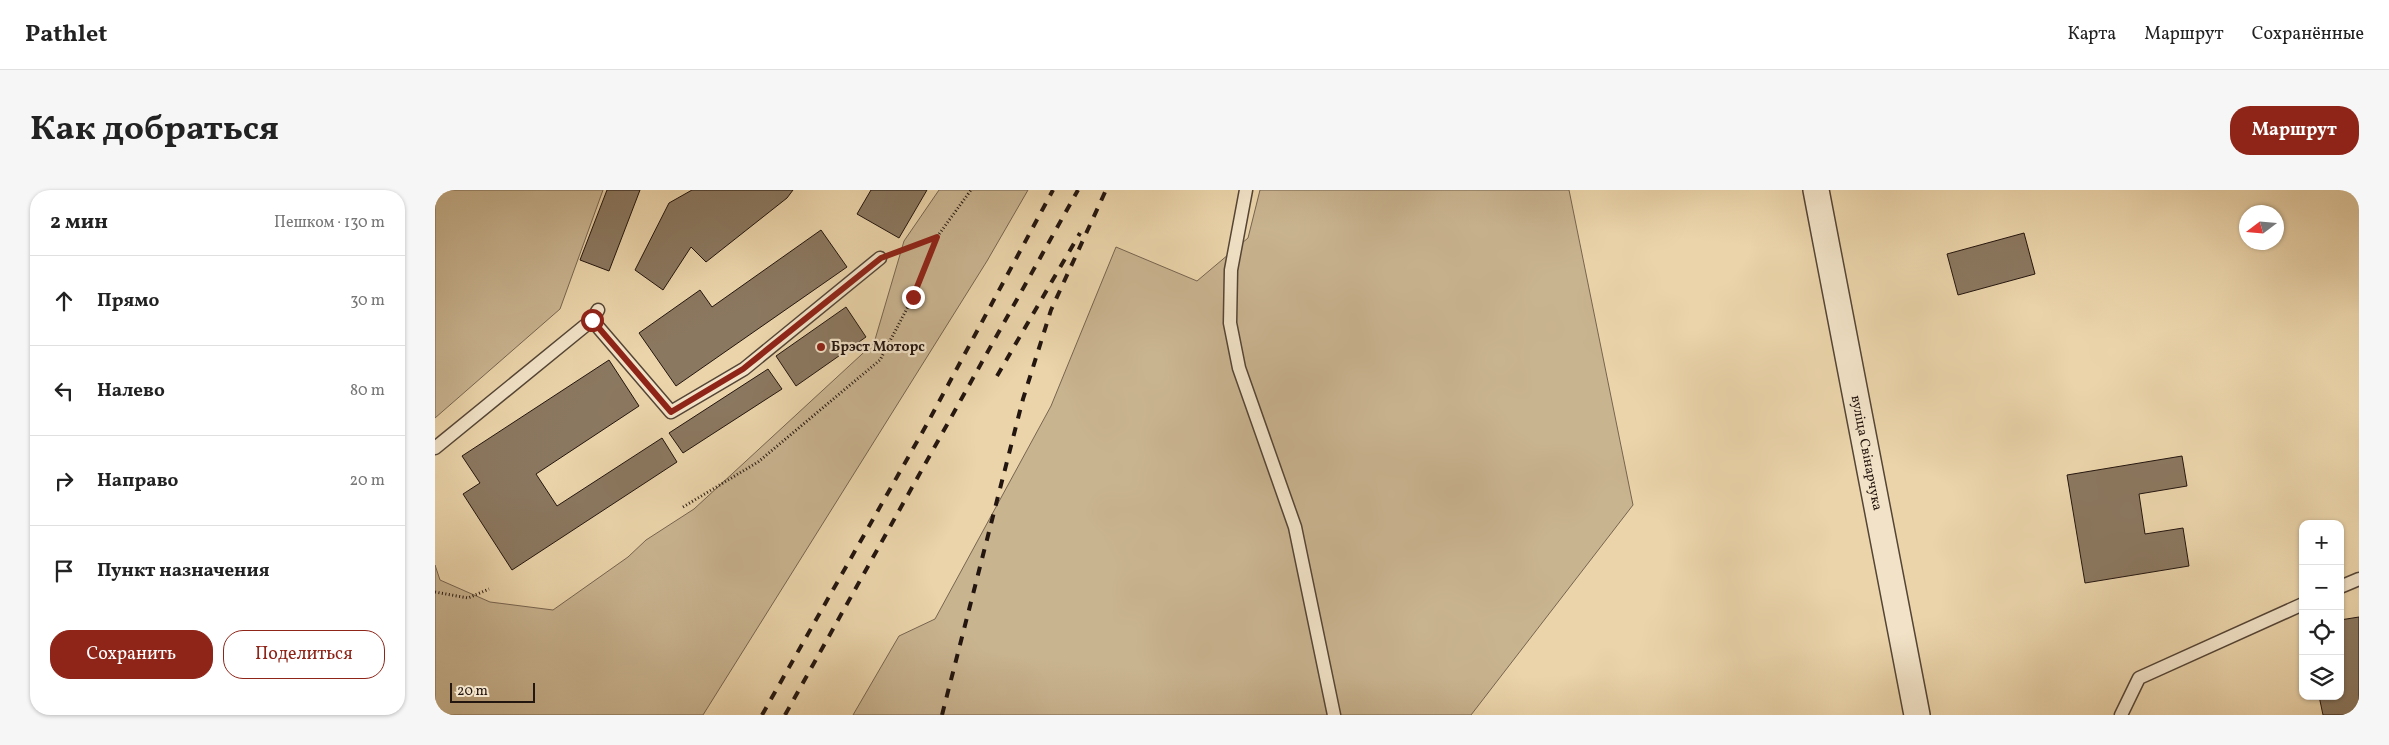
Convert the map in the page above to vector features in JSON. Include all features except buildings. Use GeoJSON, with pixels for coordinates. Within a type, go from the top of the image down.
{"type":"FeatureCollection","features":[{"type":"Feature","properties":{"kind":"street","name":"вуліца Свінарчука"},"geometry":{"type":"LineString","coordinates":[[1816,190],[1917,715]]}},
{"type":"Feature","properties":{"kind":"lane"},"geometry":{"type":"LineString","coordinates":[[1246,190],[1231,270],[1230,323],[1239,368],[1295,528],[1334,715]]}},
{"type":"Feature","properties":{"kind":"lane"},"geometry":{"type":"LineString","coordinates":[[435,448],[595,315],[671,412],[743,369],[881,258]]}},
{"type":"Feature","properties":{"kind":"lane"},"geometry":{"type":"LineString","coordinates":[[2344,585],[2359,579]]}},
{"type":"Feature","properties":{"kind":"lane"},"geometry":{"type":"LineString","coordinates":[[2121,715],[2139,678],[2299,606]]}},
{"type":"Feature","properties":{"kind":"path"},"geometry":{"type":"LineString","coordinates":[[683,506],[758,462],[880,360],[913,297],[937,237],[971,190]]}},
{"type":"Feature","properties":{"kind":"path"},"geometry":{"type":"LineString","coordinates":[[881,258],[937,237]]}},
{"type":"Feature","properties":{"kind":"path"},"geometry":{"type":"LineString","coordinates":[[435,592],[467,598],[489,589]]}},
{"type":"Feature","properties":{"kind":"shaded area"},"geometry":{"type":"Polygon","coordinates":[[[435,190],[603,190],[560,309],[435,418],[435,190]]]}},
{"type":"Feature","properties":{"kind":"shaded area"},"geometry":{"type":"Polygon","coordinates":[[[939,190],[1028,190],[987,261],[703,715],[435,715],[435,565],[440,580],[490,602],[553,610],[628,557],[646,540],[694,509],[874,343],[904,241],[939,190]]]}},
{"type":"Feature","properties":{"kind":"shaded area"},"geometry":{"type":"Polygon","coordinates":[[[1260,190],[1569,190],[1633,505],[1471,715],[853,715],[899,636],[935,619],[1051,406],[1116,247],[1197,281],[1248,238],[1260,190]]]}},
{"type":"Feature","properties":{"kind":"railway"},"geometry":{"type":"LineString","coordinates":[[762,715],[927,424],[1053,190]]}},
{"type":"Feature","properties":{"kind":"railway"},"geometry":{"type":"LineString","coordinates":[[785,715],[1078,190]]}},
{"type":"Feature","properties":{"kind":"railway"},"geometry":{"type":"LineString","coordinates":[[942,715],[1023,399],[1051,310],[1106,190]]}},
{"type":"Feature","properties":{"kind":"railway"},"geometry":{"type":"LineString","coordinates":[[997,376],[1080,233]]}},
{"type":"Feature","properties":{"kind":"place","name":"Брэст Моторс"},"geometry":{"type":"Point","coordinates":[821,347]}},
{"type":"Feature","properties":{"kind":"route"},"geometry":{"type":"LineString","coordinates":[[592,320],[671,412],[743,369],[881,258],[937,237],[913,297]]}}]}
